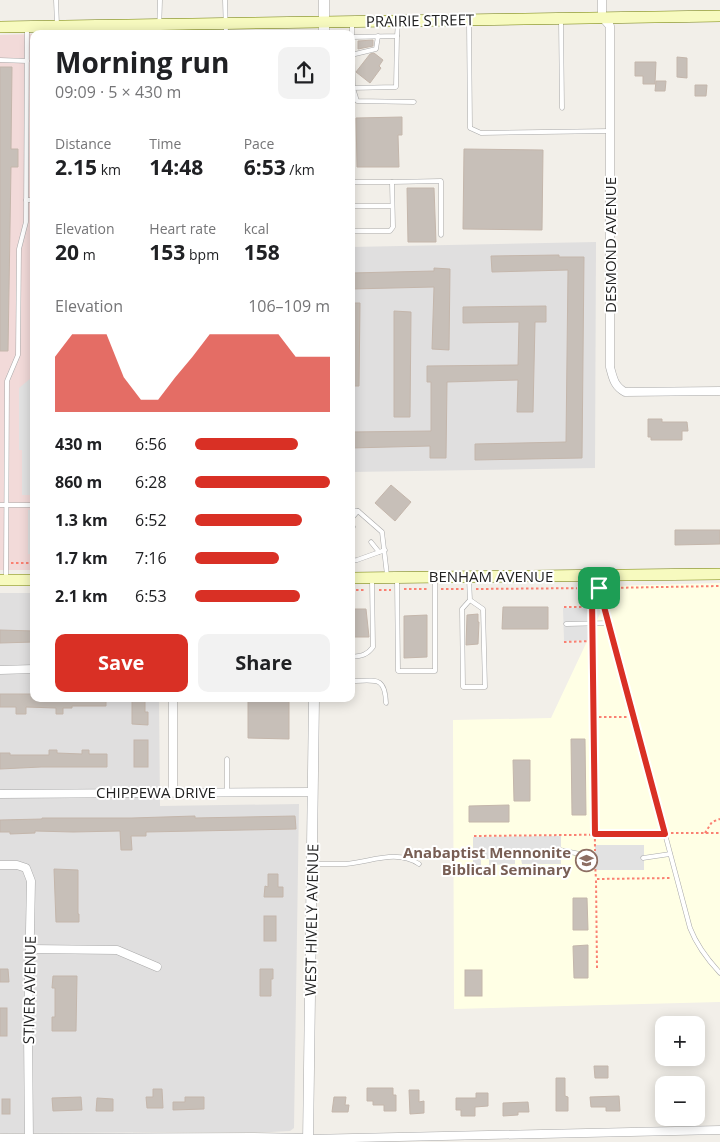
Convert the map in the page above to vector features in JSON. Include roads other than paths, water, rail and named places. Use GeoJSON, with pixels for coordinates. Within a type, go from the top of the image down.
{"type":"FeatureCollection","features":[{"type":"Feature","properties":{"kind":"main road","name":"PRAIRIE STREET"},"geometry":{"type":"LineString","coordinates":[[0,27],[57,26],[159,29],[324,28],[352,22],[720,16]]}},
{"type":"Feature","properties":{"kind":"main road","name":"BENHAM AVENUE"},"geometry":{"type":"LineString","coordinates":[[355,578],[720,574]]}},
{"type":"Feature","properties":{"kind":"main road"},"geometry":{"type":"LineString","coordinates":[[3,580],[30,580]]}},
{"type":"Feature","properties":{"kind":"street"},"geometry":{"type":"LineString","coordinates":[[324,0],[324,28]]}},
{"type":"Feature","properties":{"kind":"street","name":"DESMOND AVENUE"},"geometry":{"type":"LineString","coordinates":[[602,0],[602,17],[610,26],[610,367],[614,381],[618,388],[625,392],[720,391]]}},
{"type":"Feature","properties":{"kind":"street"},"geometry":{"type":"LineString","coordinates":[[0,670],[30,670]]}},
{"type":"Feature","properties":{"kind":"street"},"geometry":{"type":"LineString","coordinates":[[173,702],[174,792]]}},
{"type":"Feature","properties":{"kind":"street","name":"WEST HIVELY AVENUE"},"geometry":{"type":"LineString","coordinates":[[308,1141],[314,702]]}},
{"type":"Feature","properties":{"kind":"street","name":"CHIPPEWA DRIVE"},"geometry":{"type":"LineString","coordinates":[[0,794],[312,792]]}},
{"type":"Feature","properties":{"kind":"street","name":"STIVER AVENUE"},"geometry":{"type":"LineString","coordinates":[[0,865],[17,865],[26,868],[31,880],[28,1140]]}},
{"type":"Feature","properties":{"kind":"street"},"geometry":{"type":"LineString","coordinates":[[30,948],[117,950],[157,967]]}},
{"type":"Feature","properties":{"kind":"street"},"geometry":{"type":"LineString","coordinates":[[0,1139],[308,1141],[720,1130]]}},
{"type":"Feature","properties":{"kind":"lane"},"geometry":{"type":"LineString","coordinates":[[56,0],[57,26]]}},
{"type":"Feature","properties":{"kind":"lane"},"geometry":{"type":"LineString","coordinates":[[159,29],[160,0]]}},
{"type":"Feature","properties":{"kind":"lane"},"geometry":{"type":"LineString","coordinates":[[225,0],[226,28]]}},
{"type":"Feature","properties":{"kind":"lane"},"geometry":{"type":"LineString","coordinates":[[560,18],[562,108]]}},
{"type":"Feature","properties":{"kind":"lane"},"geometry":{"type":"LineString","coordinates":[[469,20],[470,128],[480,133],[610,131]]}},
{"type":"Feature","properties":{"kind":"lane"},"geometry":{"type":"LineString","coordinates":[[355,88],[396,87],[398,21]]}},
{"type":"Feature","properties":{"kind":"lane"},"geometry":{"type":"LineString","coordinates":[[352,22],[352,30]]}},
{"type":"Feature","properties":{"kind":"lane"},"geometry":{"type":"LineString","coordinates":[[3,580],[6,563],[7,381],[18,355],[19,249],[26,222],[27,26]]}},
{"type":"Feature","properties":{"kind":"lane"},"geometry":{"type":"LineString","coordinates":[[355,54],[376,49],[378,36]]}},
{"type":"Feature","properties":{"kind":"lane"},"geometry":{"type":"LineString","coordinates":[[355,37],[397,36]]}},
{"type":"Feature","properties":{"kind":"lane"},"geometry":{"type":"LineString","coordinates":[[0,60],[27,61]]}},
{"type":"Feature","properties":{"kind":"lane"},"geometry":{"type":"LineString","coordinates":[[355,96],[357,101],[414,102]]}},
{"type":"Feature","properties":{"kind":"lane"},"geometry":{"type":"LineString","coordinates":[[355,182],[441,181],[441,235]]}},
{"type":"Feature","properties":{"kind":"lane"},"geometry":{"type":"LineString","coordinates":[[355,231],[390,231],[393,227],[392,182]]}},
{"type":"Feature","properties":{"kind":"lane"},"geometry":{"type":"LineString","coordinates":[[355,206],[392,206]]}},
{"type":"Feature","properties":{"kind":"lane"},"geometry":{"type":"LineString","coordinates":[[0,424],[7,424]]}},
{"type":"Feature","properties":{"kind":"lane"},"geometry":{"type":"LineString","coordinates":[[0,505],[30,505]]}},
{"type":"Feature","properties":{"kind":"lane"},"geometry":{"type":"LineString","coordinates":[[355,511],[358,511],[382,532],[392,577],[398,671],[435,671],[435,577]]}},
{"type":"Feature","properties":{"kind":"lane"},"geometry":{"type":"LineString","coordinates":[[355,514],[358,511]]}},
{"type":"Feature","properties":{"kind":"lane"},"geometry":{"type":"LineString","coordinates":[[371,542],[379,552]]}},
{"type":"Feature","properties":{"kind":"lane"},"geometry":{"type":"LineString","coordinates":[[355,560],[385,550]]}},
{"type":"Feature","properties":{"kind":"lane"},"geometry":{"type":"LineString","coordinates":[[362,553],[366,557]]}},
{"type":"Feature","properties":{"kind":"lane"},"geometry":{"type":"LineString","coordinates":[[596,576],[690,928],[696,944],[720,974]]}},
{"type":"Feature","properties":{"kind":"lane"},"geometry":{"type":"LineString","coordinates":[[469,577],[470,600],[462,609],[463,687],[484,687],[483,609],[470,600]]}},
{"type":"Feature","properties":{"kind":"lane"},"geometry":{"type":"LineString","coordinates":[[355,657],[369,653],[373,647],[372,578]]}},
{"type":"Feature","properties":{"kind":"lane"},"geometry":{"type":"LineString","coordinates":[[566,624],[609,623]]}},
{"type":"Feature","properties":{"kind":"lane"},"geometry":{"type":"LineString","coordinates":[[355,681],[377,681],[383,685],[386,703]]}},
{"type":"Feature","properties":{"kind":"lane"},"geometry":{"type":"LineString","coordinates":[[227,759],[227,792]]}},
{"type":"Feature","properties":{"kind":"lane"},"geometry":{"type":"LineString","coordinates":[[560,850],[595,857]]}},
{"type":"Feature","properties":{"kind":"lane"},"geometry":{"type":"LineString","coordinates":[[643,858],[670,854]]}},
{"type":"Feature","properties":{"kind":"lane"},"geometry":{"type":"LineString","coordinates":[[312,864],[347,864],[386,857],[405,857],[419,864]]}},
{"type":"Feature","properties":{"kind":"place","name":"Anabaptist Mennonite Biblical Seminary"},"geometry":{"type":"Point","coordinates":[587,861]}}]}
